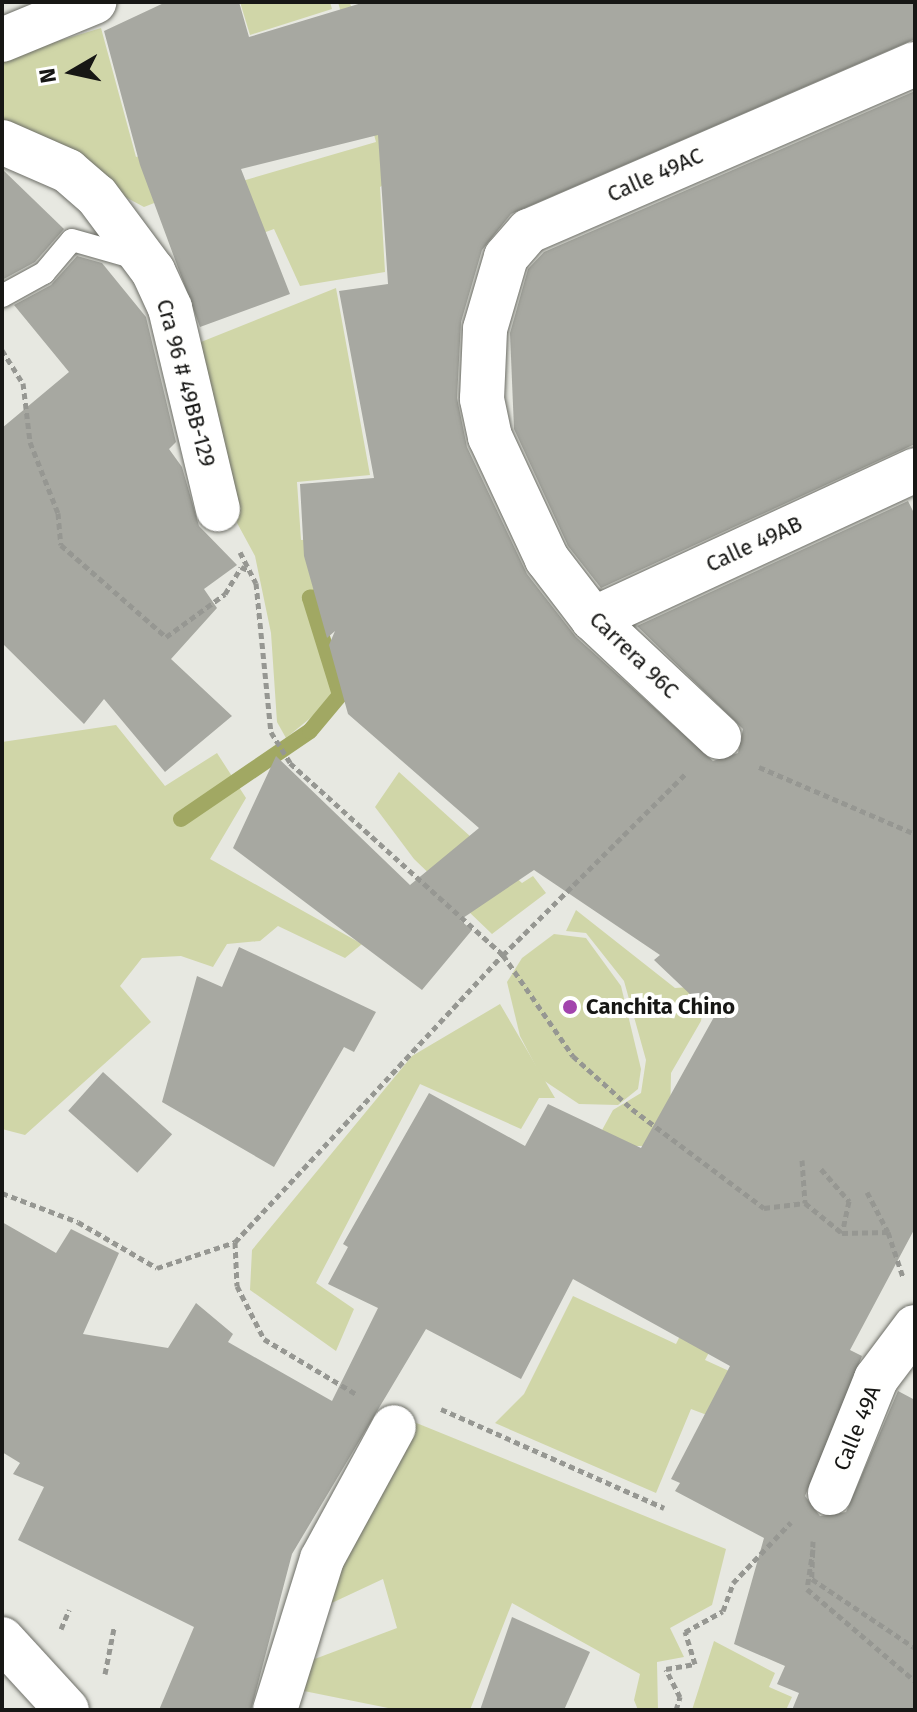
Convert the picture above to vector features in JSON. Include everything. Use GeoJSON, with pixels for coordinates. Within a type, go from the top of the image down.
{"type":"FeatureCollection","features":[{"type":"Feature","properties":{"kind":"street"},"geometry":{"type":"LineString","coordinates":[[2,40],[94,2]]}},
{"type":"Feature","properties":{"kind":"street","name":"Calle 49AC"},"geometry":{"type":"LineString","coordinates":[[481,364],[506,257],[529,231],[915,64]]}},
{"type":"Feature","properties":{"kind":"street","name":"Cra 96 # 49BB-129"},"geometry":{"type":"LineString","coordinates":[[2,142],[68,171],[97,196],[153,271],[170,308],[218,509]]}},
{"type":"Feature","properties":{"kind":"street","name":"Carrera 96C"},"geometry":{"type":"LineString","coordinates":[[481,364],[490,437],[547,559],[593,619],[719,737]]}},
{"type":"Feature","properties":{"kind":"street","name":"Calle 49AB"},"geometry":{"type":"LineString","coordinates":[[593,619],[915,470]]}},
{"type":"Feature","properties":{"kind":"street","name":"Calle 49A"},"geometry":{"type":"LineString","coordinates":[[815,1504],[876,1379],[915,1327]]}},
{"type":"Feature","properties":{"kind":"street"},"geometry":{"type":"LineString","coordinates":[[275,1710],[322,1559],[394,1427]]}},
{"type":"Feature","properties":{"kind":"street"},"geometry":{"type":"LineString","coordinates":[[2,1639],[67,1710]]}},
{"type":"Feature","properties":{"kind":"lane"},"geometry":{"type":"LineString","coordinates":[[2,296],[44,273],[72,240],[116,249],[153,271]]}},
{"type":"Feature","properties":{"kind":"path"},"geometry":{"type":"LineString","coordinates":[[2,350],[23,383],[30,442],[58,513],[61,545],[166,637],[225,594],[241,567],[250,571]]}},
{"type":"Feature","properties":{"kind":"path"},"geometry":{"type":"LineString","coordinates":[[218,509],[250,571],[271,732],[290,763],[503,955],[573,1056],[632,1109],[764,1208],[805,1203],[842,1233],[888,1232]]}},
{"type":"Feature","properties":{"kind":"path"},"geometry":{"type":"LineString","coordinates":[[2,1193],[78,1222],[157,1268],[235,1242],[503,955],[625,841],[719,737],[772,777],[915,834]]}},
{"type":"Feature","properties":{"kind":"path"},"geometry":{"type":"LineString","coordinates":[[802,1160],[805,1203]]}},
{"type":"Feature","properties":{"kind":"path"},"geometry":{"type":"LineString","coordinates":[[821,1169],[849,1201],[842,1233]]}},
{"type":"Feature","properties":{"kind":"path"},"geometry":{"type":"LineString","coordinates":[[867,1192],[888,1232],[900,1273],[915,1289]]}},
{"type":"Feature","properties":{"kind":"path"},"geometry":{"type":"LineString","coordinates":[[235,1242],[237,1286],[264,1339],[353,1390],[394,1427]]}},
{"type":"Feature","properties":{"kind":"path"},"geometry":{"type":"LineString","coordinates":[[432,1405],[664,1508]]}},
{"type":"Feature","properties":{"kind":"path"},"geometry":{"type":"LineString","coordinates":[[815,1504],[812,1579],[915,1648]]}},
{"type":"Feature","properties":{"kind":"path"},"geometry":{"type":"LineString","coordinates":[[676,1710],[680,1697],[666,1669],[695,1664],[685,1632],[723,1611],[733,1583],[815,1504]]}},
{"type":"Feature","properties":{"kind":"path"},"geometry":{"type":"LineString","coordinates":[[815,1544],[807,1589],[915,1681]]}},
{"type":"Feature","properties":{"kind":"path"},"geometry":{"type":"LineString","coordinates":[[103,1683],[114,1628]]}},
{"type":"Feature","properties":{"kind":"green space"},"geometry":{"type":"Polygon","coordinates":[[[240,2],[330,2],[332,9],[250,35],[240,2]]]}},
{"type":"Feature","properties":{"kind":"green space"},"geometry":{"type":"Polygon","coordinates":[[[338,2],[349,2],[427,156],[380,187],[385,272],[300,286],[274,229],[230,245],[211,190],[376,142],[338,2]]]}},
{"type":"Feature","properties":{"kind":"green space"},"geometry":{"type":"Polygon","coordinates":[[[101,28],[136,157],[184,143],[195,187],[144,207],[2,131],[2,58],[101,28]]]}},
{"type":"Feature","properties":{"kind":"green space"},"geometry":{"type":"Polygon","coordinates":[[[336,288],[370,475],[297,482],[301,540],[316,539],[321,593],[308,610],[322,656],[357,662],[325,706],[286,738],[277,722],[271,633],[255,556],[236,521],[191,346],[336,288]]]}},
{"type":"Feature","properties":{"kind":"green space"},"geometry":{"type":"Polygon","coordinates":[[[116,725],[165,786],[217,753],[246,798],[210,859],[362,944],[345,958],[278,926],[260,941],[227,944],[213,967],[181,956],[142,958],[120,986],[151,1022],[25,1135],[2,1129],[2,742],[116,725]]]}},
{"type":"Feature","properties":{"kind":"green space"},"geometry":{"type":"Polygon","coordinates":[[[399,772],[522,883],[533,876],[546,893],[492,934],[414,859],[375,807],[399,772]]]}},
{"type":"Feature","properties":{"kind":"green space"},"geometry":{"type":"Polygon","coordinates":[[[576,910],[675,988],[707,986],[701,1021],[671,1073],[670,1121],[649,1146],[617,1146],[601,1132],[613,1110],[641,1093],[646,1060],[624,981],[586,933],[566,931],[576,910]]]}},
{"type":"Feature","properties":{"kind":"green space","name":"Canchita Chino"},"geometry":{"type":"Polygon","coordinates":[[[554,934],[586,938],[621,986],[641,1069],[638,1089],[618,1105],[579,1104],[543,1080],[520,1036],[507,982],[522,958],[554,934]]]}},
{"type":"Feature","properties":{"kind":"green space"},"geometry":{"type":"Polygon","coordinates":[[[500,1004],[555,1098],[539,1098],[521,1129],[420,1084],[316,1283],[354,1309],[336,1351],[250,1290],[252,1250],[412,1056],[500,1004]]]}},
{"type":"Feature","properties":{"kind":"green space"},"geometry":{"type":"Polygon","coordinates":[[[573,1296],[676,1344],[695,1306],[726,1320],[705,1360],[751,1381],[728,1423],[691,1409],[656,1493],[495,1423],[524,1394],[573,1296]]]}},
{"type":"Feature","properties":{"kind":"green space"},"geometry":{"type":"Polygon","coordinates":[[[414,1422],[726,1549],[712,1605],[670,1628],[684,1657],[657,1662],[658,1710],[638,1710],[634,1700],[640,1674],[512,1603],[470,1710],[398,1710],[294,1689],[312,1660],[397,1628],[383,1579],[321,1608],[414,1422]]]}},
{"type":"Feature","properties":{"kind":"green space"},"geometry":{"type":"Polygon","coordinates":[[[714,1641],[775,1673],[769,1687],[792,1697],[786,1710],[692,1710],[714,1641]]]}},
{"type":"Feature","properties":{"kind":"building"},"geometry":{"type":"Polygon","coordinates":[[[166,2],[239,2],[249,37],[365,2],[915,2],[915,39],[511,214],[482,250],[461,322],[457,398],[467,447],[527,574],[576,637],[713,761],[738,753],[743,729],[637,626],[908,501],[915,515],[915,1228],[850,1350],[862,1356],[805,1496],[820,1516],[846,1512],[898,1391],[915,1400],[915,1710],[792,1710],[799,1693],[777,1684],[785,1666],[734,1644],[764,1538],[675,1491],[680,1483],[671,1479],[730,1366],[573,1279],[521,1379],[426,1329],[292,1554],[251,1710],[159,1710],[194,1627],[18,1540],[44,1487],[13,1474],[20,1463],[2,1452],[2,1222],[56,1253],[71,1229],[119,1253],[83,1334],[168,1348],[196,1303],[233,1334],[228,1342],[332,1401],[378,1308],[328,1284],[348,1247],[343,1244],[429,1093],[525,1146],[548,1104],[641,1148],[714,1017],[654,960],[660,955],[534,870],[460,920],[472,930],[422,990],[233,848],[276,756],[410,885],[479,828],[348,714],[329,645],[335,631],[327,638],[304,556],[300,484],[374,478],[339,291],[388,284],[378,135],[241,169],[290,294],[200,327],[140,165],[104,31],[166,2]]]}},
{"type":"Feature","properties":{"kind":"building"},"geometry":{"type":"Polygon","coordinates":[[[915,91],[915,444],[601,588],[568,546],[514,429],[510,333],[528,269],[544,252],[915,91]]]}},
{"type":"Feature","properties":{"kind":"building"},"geometry":{"type":"Polygon","coordinates":[[[2,169],[64,229],[35,262],[2,280],[2,169]]]}},
{"type":"Feature","properties":{"kind":"building"},"geometry":{"type":"Polygon","coordinates":[[[77,256],[102,263],[146,317],[176,442],[169,449],[182,467],[199,526],[237,565],[204,589],[217,608],[171,659],[232,716],[165,772],[104,699],[84,724],[2,643],[2,428],[69,372],[14,305],[51,285],[77,256]]]}},
{"type":"Feature","properties":{"kind":"building"},"geometry":{"type":"Polygon","coordinates":[[[239,947],[376,1012],[354,1052],[344,1047],[274,1167],[162,1102],[197,976],[222,987],[239,947]]]}},
{"type":"Feature","properties":{"kind":"building"},"geometry":{"type":"Polygon","coordinates":[[[103,1072],[172,1134],[137,1173],[68,1111],[103,1072]]]}},
{"type":"Feature","properties":{"kind":"building"},"geometry":{"type":"Polygon","coordinates":[[[512,1617],[590,1652],[564,1710],[480,1710],[512,1617]]]}},
{"type":"Feature","properties":{"kind":"waterway"},"geometry":{"type":"LineString","coordinates":[[181,819],[310,731],[340,695],[310,598],[335,595]]}},
{"type":"Feature","properties":{"kind":"place","name":"Canchita Chino"},"geometry":{"type":"Point","coordinates":[570,1007]}}]}
